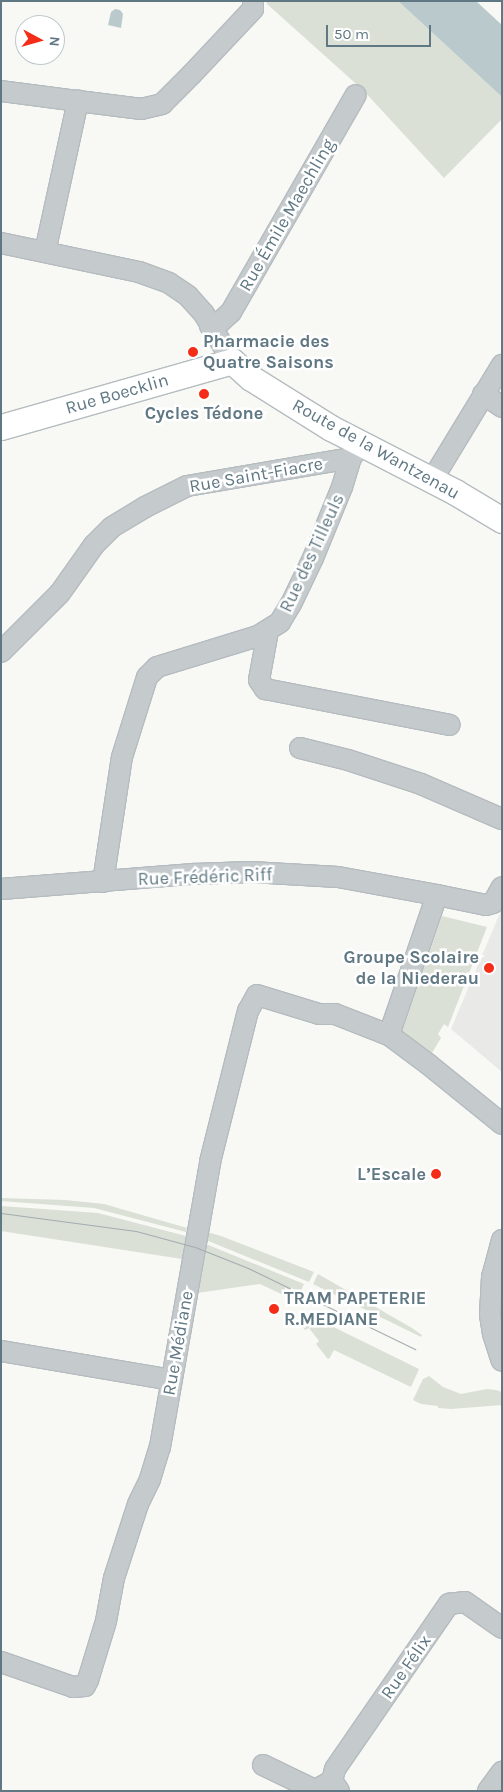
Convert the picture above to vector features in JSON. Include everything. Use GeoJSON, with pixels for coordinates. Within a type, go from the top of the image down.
{"type":"FeatureCollection","features":[{"type":"Feature","properties":{"kind":"main road","name":"Rue Boecklin"},"geometry":{"type":"LineString","coordinates":[[1,427],[232,361]]}},
{"type":"Feature","properties":{"kind":"main road","name":"Route de la Wantzenau"},"geometry":{"type":"LineString","coordinates":[[232,361],[251,378],[355,451],[432,480],[502,520]]}},
{"type":"Feature","properties":{"kind":"street"},"geometry":{"type":"LineString","coordinates":[[1,91],[141,109],[162,104],[192,74],[253,5]]}},
{"type":"Feature","properties":{"kind":"street","name":"Rue Émile Maechling"},"geometry":{"type":"LineString","coordinates":[[210,326],[220,322],[231,312],[356,95]]}},
{"type":"Feature","properties":{"kind":"street"},"geometry":{"type":"LineString","coordinates":[[45,252],[78,101]]}},
{"type":"Feature","properties":{"kind":"street","name":"Route de la Wantzenau"},"geometry":{"type":"LineString","coordinates":[[1,243],[139,272],[169,283],[188,296],[204,314],[232,361]]}},
{"type":"Feature","properties":{"kind":"street"},"geometry":{"type":"LineString","coordinates":[[432,480],[482,394],[502,365]]}},
{"type":"Feature","properties":{"kind":"street"},"geometry":{"type":"LineString","coordinates":[[482,394],[502,407]]}},
{"type":"Feature","properties":{"kind":"street","name":"Rue des Tilleuls"},"geometry":{"type":"LineString","coordinates":[[102,882],[122,757],[147,677],[157,667],[168,662],[211,652],[268,631],[280,622],[302,581],[342,487],[355,451]]}},
{"type":"Feature","properties":{"kind":"street","name":"Rue Saint-Fiacre"},"geometry":{"type":"LineString","coordinates":[[1,652],[60,593],[94,545],[112,526],[144,507],[187,486],[355,451]]}},
{"type":"Feature","properties":{"kind":"street"},"geometry":{"type":"LineString","coordinates":[[268,631],[259,680],[265,689],[450,725]]}},
{"type":"Feature","properties":{"kind":"street"},"geometry":{"type":"LineString","coordinates":[[300,748],[348,760],[421,784],[502,819]]}},
{"type":"Feature","properties":{"kind":"street","name":"Rue Frédéric Riff"},"geometry":{"type":"LineString","coordinates":[[1,889],[193,874],[251,872],[338,877],[486,905],[493,904],[502,887]]}},
{"type":"Feature","properties":{"kind":"street"},"geometry":{"type":"LineString","coordinates":[[437,896],[388,1035],[428,1064],[502,1124]]}},
{"type":"Feature","properties":{"kind":"street","name":"Rue Médiane"},"geometry":{"type":"LineString","coordinates":[[1,1662],[73,1687],[85,1686],[106,1621],[114,1578],[138,1504],[150,1479],[160,1447],[210,1162],[248,1011],[256,996],[319,1014],[335,1014],[388,1035]]}},
{"type":"Feature","properties":{"kind":"street"},"geometry":{"type":"LineString","coordinates":[[502,1240],[492,1277],[490,1315],[493,1334],[502,1361]]}},
{"type":"Feature","properties":{"kind":"street"},"geometry":{"type":"LineString","coordinates":[[1,1351],[172,1380]]}},
{"type":"Feature","properties":{"kind":"street","name":"Rue Félix"},"geometry":{"type":"LineString","coordinates":[[335,1786],[334,1769],[449,1604],[465,1602],[502,1628]]}},
{"type":"Feature","properties":{"kind":"street"},"geometry":{"type":"LineString","coordinates":[[263,1765],[316,1790],[335,1786]]}},
{"type":"Feature","properties":{"kind":"street"},"geometry":{"type":"LineString","coordinates":[[488,1791],[502,1772]]}},
{"type":"Feature","properties":{"kind":"shaded area"},"geometry":{"type":"Polygon","coordinates":[[[266,1],[398,1],[502,97],[502,119],[444,178],[363,90],[267,4],[266,1]]]}},
{"type":"Feature","properties":{"kind":"shaded area"},"geometry":{"type":"Polygon","coordinates":[[[398,1],[476,1],[502,25],[502,97],[398,1]]]}},
{"type":"Feature","properties":{"kind":"shaded area"},"geometry":{"type":"Polygon","coordinates":[[[115,9],[120,10],[123,14],[121,28],[108,25],[111,12],[115,9]]]}},
{"type":"Feature","properties":{"kind":"shaded area","name":"Groupe Scolaire de la Niederau"},"geometry":{"type":"Polygon","coordinates":[[[502,908],[502,1072],[451,1029],[502,908]]]}},
{"type":"Feature","properties":{"kind":"shaded area"},"geometry":{"type":"Polygon","coordinates":[[[442,916],[487,927],[448,1027],[444,1024],[438,1034],[441,1038],[432,1053],[402,1032],[442,916]]]}},
{"type":"Feature","properties":{"kind":"shaded area"},"geometry":{"type":"Polygon","coordinates":[[[1,1198],[65,1200],[104,1204],[187,1228],[186,1232],[94,1208],[1,1201],[1,1198]]]}},
{"type":"Feature","properties":{"kind":"shaded area"},"geometry":{"type":"Polygon","coordinates":[[[1,1206],[98,1213],[186,1236],[182,1259],[1,1231],[1,1206]]]}},
{"type":"Feature","properties":{"kind":"shaded area"},"geometry":{"type":"Polygon","coordinates":[[[207,1232],[314,1272],[309,1282],[206,1240],[207,1232]]]}},
{"type":"Feature","properties":{"kind":"shaded area"},"geometry":{"type":"Polygon","coordinates":[[[206,1244],[304,1284],[296,1301],[260,1284],[197,1293],[206,1244]]]}},
{"type":"Feature","properties":{"kind":"shaded area"},"geometry":{"type":"Polygon","coordinates":[[[318,1274],[412,1328],[422,1335],[421,1337],[313,1284],[318,1274]]]}},
{"type":"Feature","properties":{"kind":"shaded area"},"geometry":{"type":"Polygon","coordinates":[[[301,1311],[419,1369],[411,1387],[334,1350],[329,1359],[327,1358],[316,1344],[319,1341],[309,1328],[305,1330],[300,1324],[301,1311]]]}},
{"type":"Feature","properties":{"kind":"shaded area"},"geometry":{"type":"Polygon","coordinates":[[[429,1376],[443,1387],[461,1394],[487,1389],[502,1392],[502,1405],[451,1409],[421,1404],[413,1400],[423,1379],[429,1376]]]}},
{"type":"Feature","properties":{"kind":"tram line"},"geometry":{"type":"LineString","coordinates":[[1,1213],[136,1231],[195,1247],[248,1268],[415,1349]]}},
{"type":"Feature","properties":{"kind":"place","name":"Pharmacie des Quatre Saisons"},"geometry":{"type":"Point","coordinates":[193,352]}},
{"type":"Feature","properties":{"kind":"place","name":"Cycles Tédone"},"geometry":{"type":"Point","coordinates":[204,394]}},
{"type":"Feature","properties":{"kind":"place","name":"Groupe Scolaire de la Niederau"},"geometry":{"type":"Point","coordinates":[489,968]}},
{"type":"Feature","properties":{"kind":"place","name":"L’Escale"},"geometry":{"type":"Point","coordinates":[436,1174]}},
{"type":"Feature","properties":{"kind":"place","name":"TRAM PAPETERIE R.MEDIANE"},"geometry":{"type":"Point","coordinates":[274,1309]}}]}
